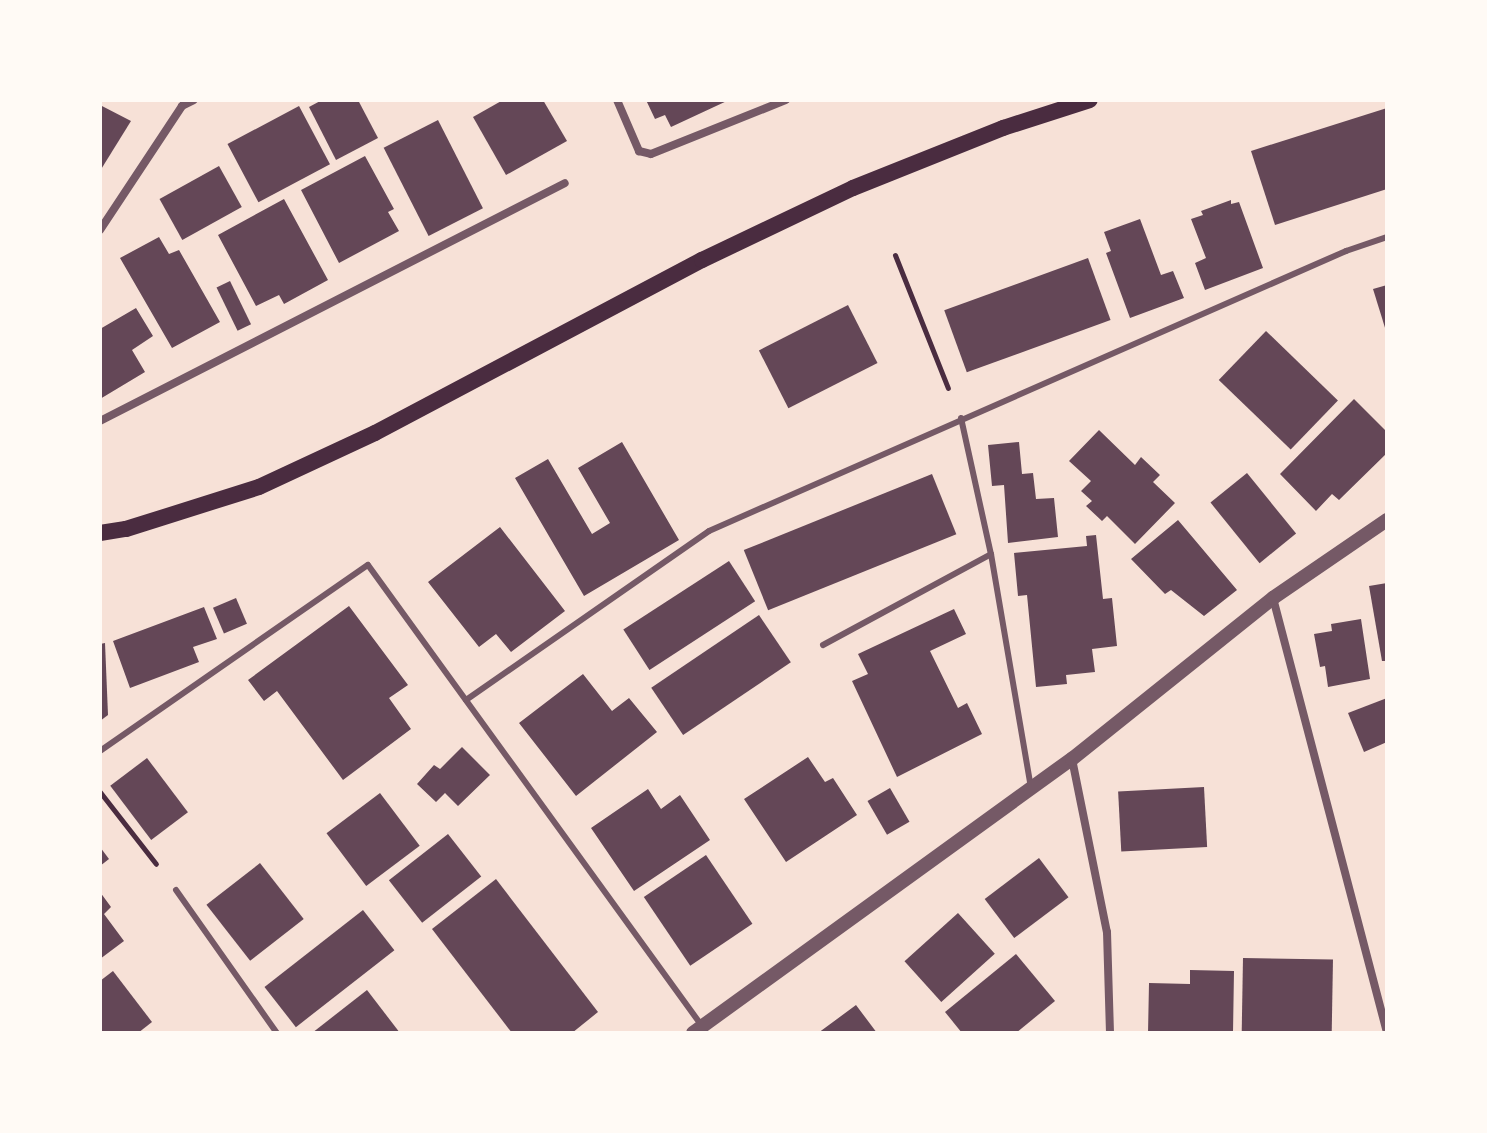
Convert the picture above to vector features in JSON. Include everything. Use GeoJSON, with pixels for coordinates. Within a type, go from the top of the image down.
{"type":"FeatureCollection","features":[{"type":"Feature","properties":{"kind":"main road"},"geometry":{"type":"LineString","coordinates":[[100,533],[126,529],[259,487],[375,433],[702,260],[853,188],[1003,128],[1090,100]]}},
{"type":"Feature","properties":{"kind":"street"},"geometry":{"type":"LineString","coordinates":[[100,230],[182,106],[194,100]]}},
{"type":"Feature","properties":{"kind":"street"},"geometry":{"type":"LineString","coordinates":[[617,100],[639,151],[651,154],[786,100]]}},
{"type":"Feature","properties":{"kind":"street"},"geometry":{"type":"LineString","coordinates":[[100,421],[565,183]]}},
{"type":"Feature","properties":{"kind":"street"},"geometry":{"type":"LineString","coordinates":[[698,1030],[1072,759],[1273,598],[1387,520]]}},
{"type":"Feature","properties":{"kind":"street"},"geometry":{"type":"LineString","coordinates":[[1273,598],[1387,1033]]}},
{"type":"Feature","properties":{"kind":"street"},"geometry":{"type":"LineString","coordinates":[[1072,759],[1107,932],[1110,1033]]}},
{"type":"Feature","properties":{"kind":"lane"},"geometry":{"type":"LineString","coordinates":[[466,700],[709,531],[1346,251],[1387,237]]}},
{"type":"Feature","properties":{"kind":"lane"},"geometry":{"type":"LineString","coordinates":[[961,418],[991,554],[1031,788]]}},
{"type":"Feature","properties":{"kind":"lane"},"geometry":{"type":"LineString","coordinates":[[823,645],[991,554]]}},
{"type":"Feature","properties":{"kind":"lane"},"geometry":{"type":"LineString","coordinates":[[100,751],[368,565],[698,1030]]}},
{"type":"Feature","properties":{"kind":"lane"},"geometry":{"type":"LineString","coordinates":[[176,890],[277,1033]]}},
{"type":"Feature","properties":{"kind":"path"},"geometry":{"type":"LineString","coordinates":[[895,255],[961,418]]}},
{"type":"Feature","properties":{"kind":"path"},"geometry":{"type":"LineString","coordinates":[[100,792],[176,890]]}},
{"type":"Feature","properties":{"kind":"building"},"geometry":{"type":"Polygon","coordinates":[[[322,100],[358,100],[378,138],[336,160],[309,107],[322,100]]]}},
{"type":"Feature","properties":{"kind":"building"},"geometry":{"type":"Polygon","coordinates":[[[503,100],[543,100],[567,141],[506,175],[473,117],[503,100]]]}},
{"type":"Feature","properties":{"kind":"building"},"geometry":{"type":"Polygon","coordinates":[[[646,100],[729,100],[671,127],[665,115],[655,119],[646,100]]]}},
{"type":"Feature","properties":{"kind":"building"},"geometry":{"type":"Polygon","coordinates":[[[100,105],[131,121],[100,171],[100,105]]]}},
{"type":"Feature","properties":{"kind":"building"},"geometry":{"type":"Polygon","coordinates":[[[299,106],[330,164],[258,202],[227,144],[299,106]]]}},
{"type":"Feature","properties":{"kind":"building"},"geometry":{"type":"Polygon","coordinates":[[[1387,108],[1387,189],[1275,225],[1251,151],[1387,108]]]}},
{"type":"Feature","properties":{"kind":"building"},"geometry":{"type":"Polygon","coordinates":[[[438,120],[483,208],[429,236],[384,148],[438,120]]]}},
{"type":"Feature","properties":{"kind":"building"},"geometry":{"type":"Polygon","coordinates":[[[365,156],[394,209],[388,212],[399,231],[339,263],[301,190],[365,156]]]}},
{"type":"Feature","properties":{"kind":"building"},"geometry":{"type":"Polygon","coordinates":[[[219,166],[242,207],[182,240],[160,199],[219,166]]]}},
{"type":"Feature","properties":{"kind":"building"},"geometry":{"type":"Polygon","coordinates":[[[284,199],[328,280],[284,304],[279,295],[256,306],[218,235],[284,199]]]}},
{"type":"Feature","properties":{"kind":"building"},"geometry":{"type":"Polygon","coordinates":[[[1231,200],[1231,204],[1239,202],[1263,268],[1205,290],[1195,263],[1206,258],[1191,219],[1203,215],[1201,211],[1231,200]]]}},
{"type":"Feature","properties":{"kind":"building"},"geometry":{"type":"Polygon","coordinates":[[[1140,219],[1161,275],[1173,271],[1184,298],[1130,318],[1106,253],[1111,251],[1104,232],[1140,219]]]}},
{"type":"Feature","properties":{"kind":"building"},"geometry":{"type":"Polygon","coordinates":[[[159,237],[169,254],[179,250],[220,322],[172,348],[120,258],[159,237]]]}},
{"type":"Feature","properties":{"kind":"building"},"geometry":{"type":"Polygon","coordinates":[[[1088,258],[1111,320],[967,372],[944,310],[1088,258]]]}},
{"type":"Feature","properties":{"kind":"building"},"geometry":{"type":"Polygon","coordinates":[[[230,281],[251,324],[238,331],[217,288],[230,281]]]}},
{"type":"Feature","properties":{"kind":"building"},"geometry":{"type":"Polygon","coordinates":[[[1387,285],[1387,331],[1386,331],[1373,289],[1387,285]]]}},
{"type":"Feature","properties":{"kind":"building"},"geometry":{"type":"Polygon","coordinates":[[[848,305],[878,363],[788,408],[759,350],[848,305]]]}},
{"type":"Feature","properties":{"kind":"building"},"geometry":{"type":"Polygon","coordinates":[[[136,308],[153,336],[132,350],[145,372],[100,399],[100,329],[136,308]]]}},
{"type":"Feature","properties":{"kind":"building"},"geometry":{"type":"Polygon","coordinates":[[[1266,331],[1338,400],[1291,449],[1219,380],[1266,331]]]}},
{"type":"Feature","properties":{"kind":"building"},"geometry":{"type":"Polygon","coordinates":[[[1354,399],[1387,432],[1387,453],[1339,500],[1332,494],[1316,511],[1280,474],[1354,399]]]}},
{"type":"Feature","properties":{"kind":"building"},"geometry":{"type":"Polygon","coordinates":[[[1099,430],[1135,465],[1141,457],[1160,475],[1153,482],[1175,503],[1135,544],[1107,516],[1102,521],[1086,506],[1092,501],[1081,491],[1091,481],[1069,461],[1099,430]]]}},
{"type":"Feature","properties":{"kind":"building"},"geometry":{"type":"Polygon","coordinates":[[[622,442],[679,540],[584,596],[515,478],[548,459],[592,534],[610,523],[578,468],[622,442]]]}},
{"type":"Feature","properties":{"kind":"building"},"geometry":{"type":"Polygon","coordinates":[[[1019,442],[1022,474],[1033,473],[1036,499],[1054,498],[1058,537],[1008,543],[1004,485],[992,486],[988,445],[1019,442]]]}},
{"type":"Feature","properties":{"kind":"building"},"geometry":{"type":"Polygon","coordinates":[[[1247,473],[1296,534],[1260,563],[1210,503],[1247,473]]]}},
{"type":"Feature","properties":{"kind":"building"},"geometry":{"type":"Polygon","coordinates":[[[932,474],[956,534],[768,610],[744,550],[932,474]]]}},
{"type":"Feature","properties":{"kind":"building"},"geometry":{"type":"Polygon","coordinates":[[[1178,520],[1237,590],[1204,616],[1171,590],[1165,594],[1131,559],[1178,520]]]}},
{"type":"Feature","properties":{"kind":"building"},"geometry":{"type":"Polygon","coordinates":[[[500,527],[565,611],[511,652],[496,634],[479,647],[428,582],[500,527]]]}},
{"type":"Feature","properties":{"kind":"building"},"geometry":{"type":"Polygon","coordinates":[[[1096,535],[1103,599],[1112,598],[1117,646],[1092,649],[1095,672],[1066,675],[1067,684],[1036,687],[1027,595],[1018,596],[1014,553],[1087,546],[1086,536],[1096,535]]]}},
{"type":"Feature","properties":{"kind":"building"},"geometry":{"type":"Polygon","coordinates":[[[729,561],[755,601],[649,670],[623,630],[729,561]]]}},
{"type":"Feature","properties":{"kind":"building"},"geometry":{"type":"Polygon","coordinates":[[[1387,583],[1387,661],[1382,661],[1369,586],[1387,583]]]}},
{"type":"Feature","properties":{"kind":"building"},"geometry":{"type":"Polygon","coordinates":[[[236,598],[247,624],[224,634],[213,608],[236,598]]]}},
{"type":"Feature","properties":{"kind":"building"},"geometry":{"type":"Polygon","coordinates":[[[349,606],[408,685],[389,698],[411,729],[343,780],[277,691],[264,701],[248,680],[349,606]]]}},
{"type":"Feature","properties":{"kind":"building"},"geometry":{"type":"Polygon","coordinates":[[[204,607],[217,639],[193,647],[199,662],[130,688],[113,641],[204,607]]]}},
{"type":"Feature","properties":{"kind":"building"},"geometry":{"type":"Polygon","coordinates":[[[954,609],[966,634],[930,651],[958,708],[967,703],[982,734],[897,777],[852,681],[868,674],[858,654],[954,609]]]}},
{"type":"Feature","properties":{"kind":"building"},"geometry":{"type":"Polygon","coordinates":[[[759,615],[791,662],[683,735],[651,688],[759,615]]]}},
{"type":"Feature","properties":{"kind":"building"},"geometry":{"type":"Polygon","coordinates":[[[1361,619],[1370,679],[1328,687],[1325,666],[1320,667],[1314,634],[1332,631],[1331,624],[1361,619]]]}},
{"type":"Feature","properties":{"kind":"building"},"geometry":{"type":"Polygon","coordinates":[[[105,643],[108,715],[100,721],[100,644],[105,643]]]}},
{"type":"Feature","properties":{"kind":"building"},"geometry":{"type":"Polygon","coordinates":[[[583,674],[612,711],[629,698],[657,732],[576,796],[519,723],[583,674]]]}},
{"type":"Feature","properties":{"kind":"building"},"geometry":{"type":"Polygon","coordinates":[[[1387,698],[1387,742],[1364,752],[1348,713],[1387,698]]]}},
{"type":"Feature","properties":{"kind":"building"},"geometry":{"type":"Polygon","coordinates":[[[462,747],[490,775],[458,806],[445,793],[436,802],[417,784],[434,765],[440,769],[462,747]]]}},
{"type":"Feature","properties":{"kind":"building"},"geometry":{"type":"Polygon","coordinates":[[[808,757],[825,782],[833,778],[857,815],[786,862],[744,799],[808,757]]]}},
{"type":"Feature","properties":{"kind":"building"},"geometry":{"type":"Polygon","coordinates":[[[147,758],[188,812],[151,840],[110,786],[147,758]]]}},
{"type":"Feature","properties":{"kind":"building"},"geometry":{"type":"Polygon","coordinates":[[[1204,787],[1207,847],[1121,851],[1118,792],[1204,787]]]}},
{"type":"Feature","properties":{"kind":"building"},"geometry":{"type":"Polygon","coordinates":[[[890,788],[910,822],[887,835],[867,801],[890,788]]]}},
{"type":"Feature","properties":{"kind":"building"},"geometry":{"type":"Polygon","coordinates":[[[648,789],[661,809],[680,795],[710,840],[634,891],[591,828],[648,789]]]}},
{"type":"Feature","properties":{"kind":"building"},"geometry":{"type":"Polygon","coordinates":[[[380,793],[420,846],[366,886],[326,833],[380,793]]]}},
{"type":"Feature","properties":{"kind":"building"},"geometry":{"type":"Polygon","coordinates":[[[448,834],[481,877],[422,923],[389,880],[448,834]]]}},
{"type":"Feature","properties":{"kind":"building"},"geometry":{"type":"Polygon","coordinates":[[[100,847],[109,859],[100,866],[100,847]]]}},
{"type":"Feature","properties":{"kind":"building"},"geometry":{"type":"Polygon","coordinates":[[[706,855],[752,924],[690,966],[644,897],[706,855]]]}},
{"type":"Feature","properties":{"kind":"building"},"geometry":{"type":"Polygon","coordinates":[[[1039,858],[1068,897],[1014,938],[985,899],[1039,858]]]}},
{"type":"Feature","properties":{"kind":"building"},"geometry":{"type":"Polygon","coordinates":[[[260,863],[304,919],[250,961],[206,905],[260,863]]]}},
{"type":"Feature","properties":{"kind":"building"},"geometry":{"type":"Polygon","coordinates":[[[496,879],[598,1012],[572,1033],[512,1033],[432,929],[496,879]]]}},
{"type":"Feature","properties":{"kind":"building"},"geometry":{"type":"Polygon","coordinates":[[[100,892],[111,907],[104,914],[124,941],[100,959],[100,892]]]}},
{"type":"Feature","properties":{"kind":"building"},"geometry":{"type":"Polygon","coordinates":[[[363,910],[394,950],[296,1027],[264,987],[363,910]]]}},
{"type":"Feature","properties":{"kind":"building"},"geometry":{"type":"Polygon","coordinates":[[[958,913],[995,954],[941,1002],[904,961],[958,913]]]}},
{"type":"Feature","properties":{"kind":"building"},"geometry":{"type":"Polygon","coordinates":[[[1016,954],[1055,1001],[1016,1033],[962,1033],[945,1012],[1016,954]]]}},
{"type":"Feature","properties":{"kind":"building"},"geometry":{"type":"Polygon","coordinates":[[[1243,958],[1333,960],[1332,1033],[1242,1033],[1243,958]]]}},
{"type":"Feature","properties":{"kind":"building"},"geometry":{"type":"Polygon","coordinates":[[[1190,970],[1234,971],[1233,1033],[1148,1033],[1149,983],[1190,984],[1190,970]]]}},
{"type":"Feature","properties":{"kind":"building"},"geometry":{"type":"Polygon","coordinates":[[[113,971],[152,1022],[138,1033],[100,1033],[100,981],[113,971]]]}},
{"type":"Feature","properties":{"kind":"building"},"geometry":{"type":"Polygon","coordinates":[[[367,990],[400,1033],[312,1033],[367,990]]]}},
{"type":"Feature","properties":{"kind":"building"},"geometry":{"type":"Polygon","coordinates":[[[856,1005],[877,1033],[818,1033],[833,1022],[856,1005]]]}}]}
